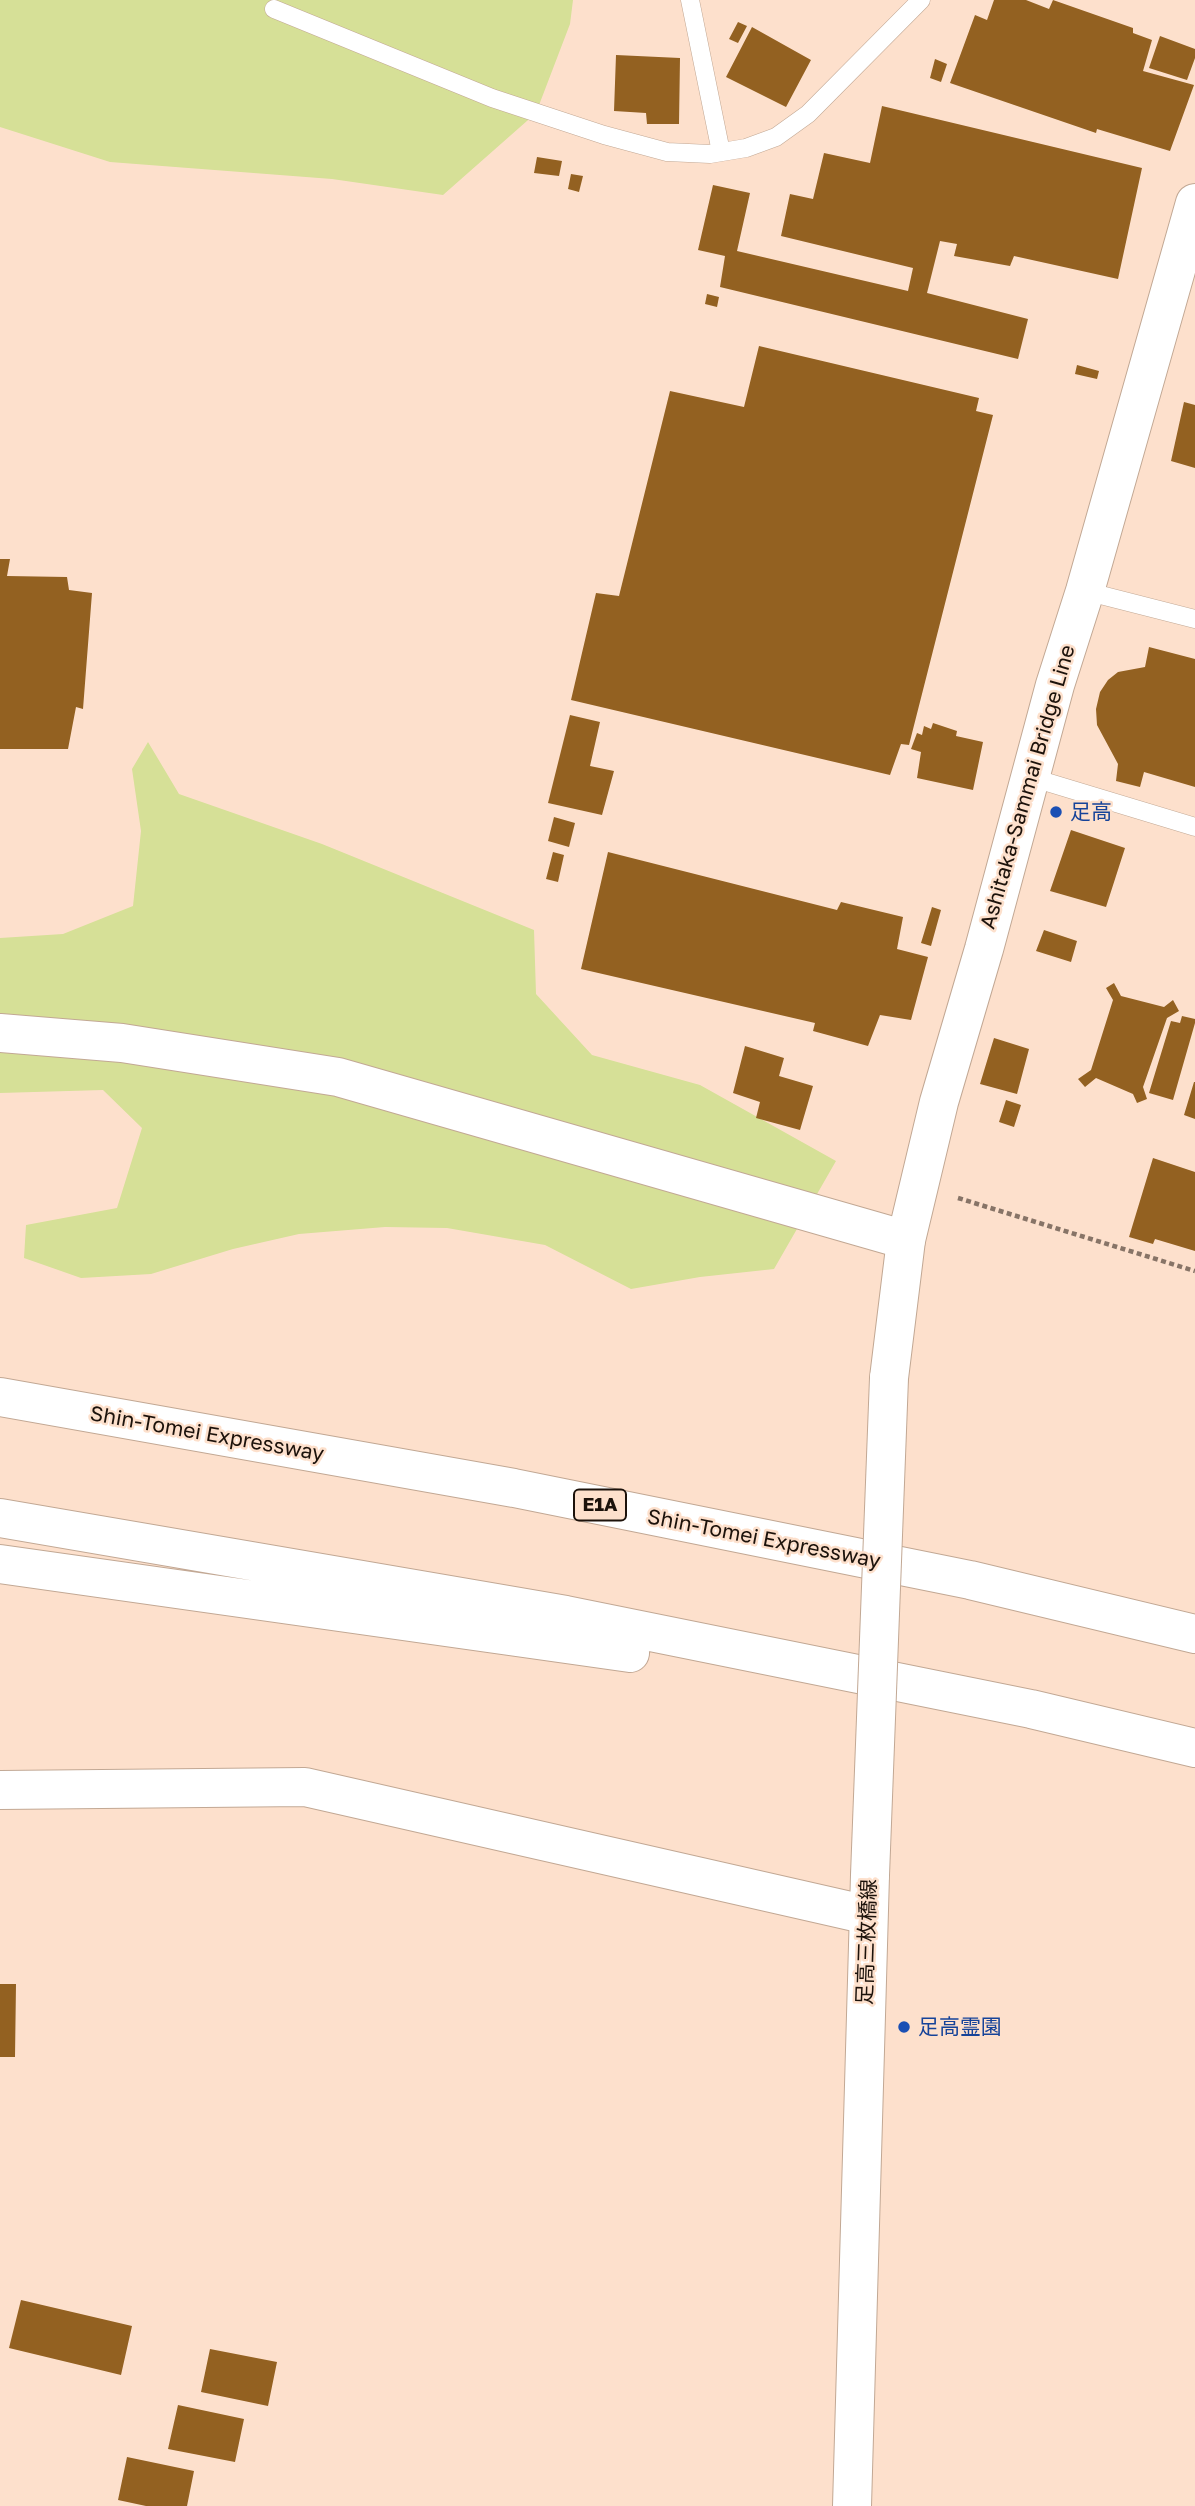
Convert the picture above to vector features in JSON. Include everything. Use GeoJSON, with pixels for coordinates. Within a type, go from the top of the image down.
{"type":"FeatureCollection","features":[{"type":"Feature","properties":{"kind":"main road","name":"Ashitaka-Sammai Bridge Line"},"geometry":{"type":"LineString","coordinates":[[889,1378],[906,1240],[939,1102],[1055,685],[1085,591],[1195,203]]}},
{"type":"Feature","properties":{"kind":"main road"},"geometry":{"type":"LineString","coordinates":[[0,1033],[122,1043],[338,1077],[906,1240]]}},
{"type":"Feature","properties":{"kind":"main road","name":"足高三枚橋線"},"geometry":{"type":"LineString","coordinates":[[852,2506],[868,1915],[889,1378]]}},
{"type":"Feature","properties":{"kind":"main road","name":"Shin-Tomei Expressway"},"geometry":{"type":"LineString","coordinates":[[0,1397],[527,1491],[971,1580],[1195,1634]]}},
{"type":"Feature","properties":{"kind":"main road"},"geometry":{"type":"LineString","coordinates":[[0,1518],[565,1615],[1031,1709],[1195,1748]]}},
{"type":"Feature","properties":{"kind":"main road"},"geometry":{"type":"LineString","coordinates":[[0,1564],[1031,1709]]}},
{"type":"Feature","properties":{"kind":"main road"},"geometry":{"type":"LineString","coordinates":[[0,1790],[305,1787],[868,1915]]}},
{"type":"Feature","properties":{"kind":"lane"},"geometry":{"type":"LineString","coordinates":[[690,0],[721,152]]}},
{"type":"Feature","properties":{"kind":"lane"},"geometry":{"type":"LineString","coordinates":[[274,9],[492,98],[604,135],[667,152],[710,154],[746,148],[776,137],[808,114],[921,0]]}},
{"type":"Feature","properties":{"kind":"lane"},"geometry":{"type":"LineString","coordinates":[[1085,591],[1195,619]]}},
{"type":"Feature","properties":{"kind":"lane"},"geometry":{"type":"LineString","coordinates":[[1030,777],[1195,827]]}},
{"type":"Feature","properties":{"kind":"path"},"geometry":{"type":"LineString","coordinates":[[919,1186],[1195,1271]]}},
{"type":"Feature","properties":{"kind":"green space"},"geometry":{"type":"Polygon","coordinates":[[[0,0],[573,0],[570,24],[536,113],[443,195],[332,179],[110,162],[0,127],[0,0]]]}},
{"type":"Feature","properties":{"kind":"green space"},"geometry":{"type":"Polygon","coordinates":[[[148,742],[179,794],[322,844],[534,930],[536,994],[592,1055],[700,1085],[836,1161],[774,1269],[700,1277],[631,1289],[545,1245],[447,1228],[385,1227],[299,1234],[233,1249],[151,1274],[81,1278],[24,1258],[26,1225],[117,1208],[142,1128],[103,1090],[0,1093],[0,938],[63,934],[133,906],[141,831],[132,769],[148,742]]]}},
{"type":"Feature","properties":{"kind":"building"},"geometry":{"type":"Polygon","coordinates":[[[994,0],[1026,0],[1049,9],[1053,0],[1133,28],[1133,33],[1152,40],[1143,71],[1194,85],[1170,151],[1097,129],[1096,133],[950,83],[975,15],[987,20],[994,0]]]}},
{"type":"Feature","properties":{"kind":"building"},"geometry":{"type":"Polygon","coordinates":[[[738,22],[747,26],[738,43],[729,39],[738,22]]]}},
{"type":"Feature","properties":{"kind":"building"},"geometry":{"type":"Polygon","coordinates":[[[752,27],[811,60],[786,107],[726,77],[752,27]]]}},
{"type":"Feature","properties":{"kind":"building"},"geometry":{"type":"Polygon","coordinates":[[[1160,36],[1195,49],[1195,58],[1187,80],[1149,68],[1160,36]]]}},
{"type":"Feature","properties":{"kind":"building"},"geometry":{"type":"Polygon","coordinates":[[[616,55],[680,58],[679,124],[647,124],[646,113],[614,111],[616,55]]]}},
{"type":"Feature","properties":{"kind":"building"},"geometry":{"type":"Polygon","coordinates":[[[935,59],[947,64],[941,82],[930,78],[935,59]]]}},
{"type":"Feature","properties":{"kind":"building"},"geometry":{"type":"Polygon","coordinates":[[[882,106],[1142,168],[1118,279],[1014,256],[1010,266],[954,256],[957,244],[940,241],[927,293],[1028,319],[1018,359],[720,287],[725,256],[698,250],[713,185],[750,193],[737,251],[908,291],[913,268],[781,236],[790,194],[813,199],[824,153],[870,163],[882,106]]]}},
{"type":"Feature","properties":{"kind":"building"},"geometry":{"type":"Polygon","coordinates":[[[537,157],[562,161],[559,176],[534,173],[537,157]]]}},
{"type":"Feature","properties":{"kind":"building"},"geometry":{"type":"Polygon","coordinates":[[[571,174],[583,176],[579,192],[568,189],[571,174]]]}},
{"type":"Feature","properties":{"kind":"building"},"geometry":{"type":"Polygon","coordinates":[[[707,294],[719,297],[717,307],[705,304],[707,294]]]}},
{"type":"Feature","properties":{"kind":"building"},"geometry":{"type":"Polygon","coordinates":[[[759,346],[979,398],[976,411],[993,415],[909,745],[901,744],[890,775],[571,700],[596,593],[619,596],[670,391],[744,407],[759,346]]]}},
{"type":"Feature","properties":{"kind":"building"},"geometry":{"type":"Polygon","coordinates":[[[1077,365],[1099,371],[1097,379],[1075,374],[1077,365]]]}},
{"type":"Feature","properties":{"kind":"building"},"geometry":{"type":"Polygon","coordinates":[[[1184,402],[1195,405],[1195,468],[1171,461],[1184,402]]]}},
{"type":"Feature","properties":{"kind":"building"},"geometry":{"type":"Polygon","coordinates":[[[0,559],[10,559],[7,576],[67,577],[69,590],[92,593],[83,709],[76,707],[68,749],[0,749],[0,559]]]}},
{"type":"Feature","properties":{"kind":"building"},"geometry":{"type":"Polygon","coordinates":[[[1149,647],[1195,659],[1195,787],[1144,772],[1140,787],[1116,781],[1118,764],[1097,725],[1096,709],[1100,692],[1108,680],[1118,672],[1145,667],[1149,647]]]}},
{"type":"Feature","properties":{"kind":"building"},"geometry":{"type":"Polygon","coordinates":[[[570,715],[600,722],[590,766],[614,771],[602,815],[548,803],[570,715]]]}},
{"type":"Feature","properties":{"kind":"building"},"geometry":{"type":"Polygon","coordinates":[[[933,723],[957,731],[956,736],[983,742],[973,790],[917,778],[921,752],[911,749],[917,733],[922,735],[924,726],[931,729],[933,723]]]}},
{"type":"Feature","properties":{"kind":"building"},"geometry":{"type":"Polygon","coordinates":[[[554,817],[575,823],[569,847],[548,841],[554,817]]]}},
{"type":"Feature","properties":{"kind":"building"},"geometry":{"type":"Polygon","coordinates":[[[1071,830],[1125,848],[1106,907],[1050,891],[1071,830]]]}},
{"type":"Feature","properties":{"kind":"building"},"geometry":{"type":"Polygon","coordinates":[[[553,852],[564,855],[558,882],[546,879],[553,852]]]}},
{"type":"Feature","properties":{"kind":"building"},"geometry":{"type":"Polygon","coordinates":[[[608,852],[837,910],[841,902],[903,917],[897,949],[928,957],[911,1020],[880,1015],[868,1046],[813,1031],[815,1023],[581,969],[608,852]]]}},
{"type":"Feature","properties":{"kind":"building"},"geometry":{"type":"Polygon","coordinates":[[[932,907],[941,910],[931,946],[921,943],[932,907]]]}},
{"type":"Feature","properties":{"kind":"building"},"geometry":{"type":"Polygon","coordinates":[[[1044,930],[1077,941],[1071,962],[1036,951],[1044,930]]]}},
{"type":"Feature","properties":{"kind":"building"},"geometry":{"type":"Polygon","coordinates":[[[1114,983],[1121,996],[1164,1007],[1173,1000],[1179,1011],[1167,1018],[1143,1087],[1147,1099],[1137,1103],[1133,1094],[1096,1078],[1085,1087],[1078,1079],[1091,1070],[1113,1000],[1106,988],[1114,983]]]}},
{"type":"Feature","properties":{"kind":"building"},"geometry":{"type":"Polygon","coordinates":[[[1182,1016],[1195,1019],[1195,1023],[1173,1100],[1149,1093],[1171,1021],[1180,1023],[1182,1016]]]}},
{"type":"Feature","properties":{"kind":"building"},"geometry":{"type":"Polygon","coordinates":[[[994,1038],[1029,1049],[1017,1094],[980,1084],[994,1038]]]}},
{"type":"Feature","properties":{"kind":"building"},"geometry":{"type":"Polygon","coordinates":[[[745,1046],[784,1058],[779,1076],[813,1086],[800,1130],[756,1118],[760,1102],[733,1093],[745,1046]]]}},
{"type":"Feature","properties":{"kind":"building"},"geometry":{"type":"Polygon","coordinates":[[[1195,1082],[1195,1119],[1184,1115],[1195,1082]]]}},
{"type":"Feature","properties":{"kind":"building"},"geometry":{"type":"Polygon","coordinates":[[[1006,1100],[1021,1105],[1014,1127],[999,1122],[1006,1100]]]}},
{"type":"Feature","properties":{"kind":"building"},"geometry":{"type":"Polygon","coordinates":[[[1153,1158],[1195,1172],[1195,1251],[1155,1239],[1153,1244],[1129,1237],[1153,1158]]]}},
{"type":"Feature","properties":{"kind":"building"},"geometry":{"type":"Polygon","coordinates":[[[0,1984],[16,1984],[15,2057],[0,2057],[0,1984]]]}},
{"type":"Feature","properties":{"kind":"building"},"geometry":{"type":"Polygon","coordinates":[[[21,2300],[132,2326],[121,2375],[9,2348],[21,2300]]]}},
{"type":"Feature","properties":{"kind":"building"},"geometry":{"type":"Polygon","coordinates":[[[210,2349],[277,2362],[268,2406],[201,2392],[210,2349]]]}},
{"type":"Feature","properties":{"kind":"building"},"geometry":{"type":"Polygon","coordinates":[[[178,2405],[244,2419],[235,2462],[168,2449],[178,2405]]]}},
{"type":"Feature","properties":{"kind":"building"},"geometry":{"type":"Polygon","coordinates":[[[127,2457],[194,2471],[187,2506],[146,2506],[118,2500],[127,2457]]]}},
{"type":"Feature","properties":{"kind":"place","name":"足高"},"geometry":{"type":"Point","coordinates":[1056,812]}},
{"type":"Feature","properties":{"kind":"place","name":"足高霊園"},"geometry":{"type":"Point","coordinates":[904,2027]}}]}
